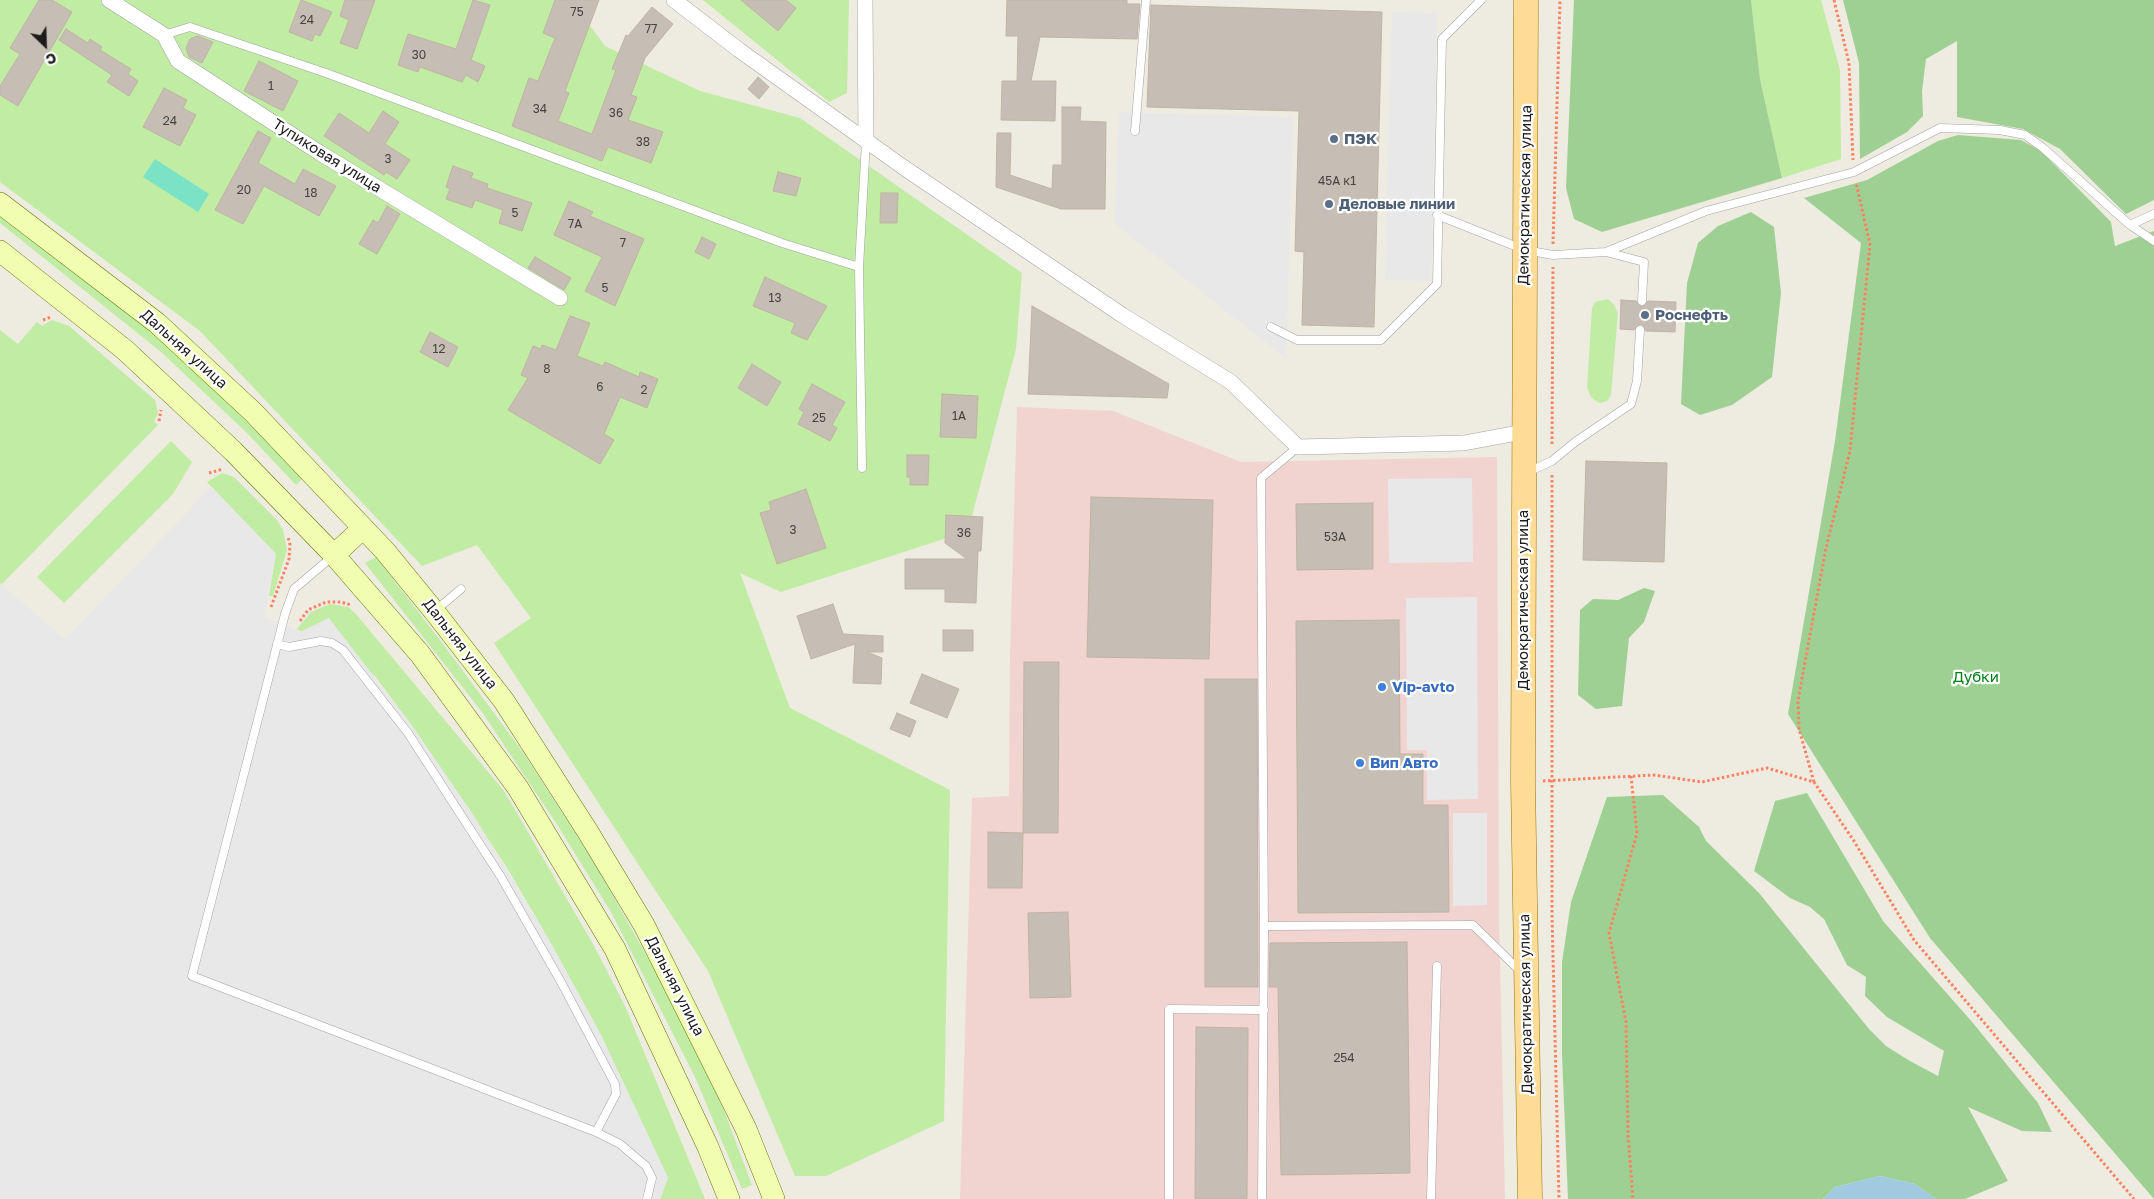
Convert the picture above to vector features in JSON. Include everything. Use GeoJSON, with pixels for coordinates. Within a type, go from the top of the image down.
{"type":"FeatureCollection","features":[{"type":"Feature","properties":{"kind":"main road","name":"Демократическая улица"},"geometry":{"type":"LineString","coordinates":[[1526,0],[1523,782],[1530,1199]]}},
{"type":"Feature","properties":{"kind":"main road","name":"Дальняя улица"},"geometry":{"type":"LineString","coordinates":[[0,203],[158,323],[253,412],[363,528],[434,611],[504,701],[588,832],[644,925],[746,1129],[774,1199]]}},
{"type":"Feature","properties":{"kind":"main road"},"geometry":{"type":"LineString","coordinates":[[0,251],[125,350],[233,451],[334,555],[420,654],[518,788],[615,949],[708,1147],[729,1199]]}},
{"type":"Feature","properties":{"kind":"main road"},"geometry":{"type":"LineString","coordinates":[[334,555],[363,528]]}},
{"type":"Feature","properties":{"kind":"street","name":"Тупиковая улица"},"geometry":{"type":"LineString","coordinates":[[109,0],[164,35],[178,61],[320,153],[560,298]]}},
{"type":"Feature","properties":{"kind":"street"},"geometry":{"type":"LineString","coordinates":[[674,0],[866,141],[1122,315],[1231,382],[1298,447],[1464,443],[1523,432]]}},
{"type":"Feature","properties":{"kind":"street"},"geometry":{"type":"LineString","coordinates":[[865,0],[866,141]]}},
{"type":"Feature","properties":{"kind":"lane"},"geometry":{"type":"LineString","coordinates":[[1135,131],[1146,0]]}},
{"type":"Feature","properties":{"kind":"lane"},"geometry":{"type":"LineString","coordinates":[[1271,327],[1297,340],[1381,340],[1437,284],[1442,39],[1481,0]]}},
{"type":"Feature","properties":{"kind":"lane"},"geometry":{"type":"LineString","coordinates":[[164,35],[190,27],[326,73],[782,243],[859,267]]}},
{"type":"Feature","properties":{"kind":"lane"},"geometry":{"type":"LineString","coordinates":[[1606,252],[1706,211],[1854,172],[1940,128],[2000,130],[2024,135],[2042,147],[2130,226],[2154,241]]}},
{"type":"Feature","properties":{"kind":"lane"},"geometry":{"type":"LineString","coordinates":[[862,468],[859,267],[866,141]]}},
{"type":"Feature","properties":{"kind":"lane"},"geometry":{"type":"LineString","coordinates":[[2130,226],[2154,214]]}},
{"type":"Feature","properties":{"kind":"lane"},"geometry":{"type":"LineString","coordinates":[[1438,215],[1525,250],[1553,255],[1606,252],[1644,262],[1642,301]]}},
{"type":"Feature","properties":{"kind":"lane"},"geometry":{"type":"LineString","coordinates":[[1524,474],[1552,461],[1575,442],[1631,404],[1637,380],[1640,330]]}},
{"type":"Feature","properties":{"kind":"lane"},"geometry":{"type":"LineString","coordinates":[[1262,1199],[1264,926],[1261,478],[1298,447]]}},
{"type":"Feature","properties":{"kind":"lane"},"geometry":{"type":"LineString","coordinates":[[334,555],[294,589],[277,644],[192,976],[596,1132],[620,1144],[646,1166],[652,1178],[647,1199]]}},
{"type":"Feature","properties":{"kind":"lane"},"geometry":{"type":"LineString","coordinates":[[434,611],[461,589]]}},
{"type":"Feature","properties":{"kind":"lane"},"geometry":{"type":"LineString","coordinates":[[277,644],[290,647],[321,642],[332,643],[343,650],[418,749],[501,877],[562,982],[615,1084],[616,1094],[596,1132]]}},
{"type":"Feature","properties":{"kind":"lane"},"geometry":{"type":"LineString","coordinates":[[1264,926],[1473,925],[1525,976]]}},
{"type":"Feature","properties":{"kind":"lane"},"geometry":{"type":"LineString","coordinates":[[1431,1199],[1437,966]]}},
{"type":"Feature","properties":{"kind":"lane"},"geometry":{"type":"LineString","coordinates":[[1169,1199],[1170,1009],[1264,1010]]}},
{"type":"Feature","properties":{"kind":"path"},"geometry":{"type":"LineString","coordinates":[[1559,1199],[1552,925],[1552,461],[1553,255],[1560,0]]}},
{"type":"Feature","properties":{"kind":"path"},"geometry":{"type":"LineString","coordinates":[[1834,0],[1849,62],[1854,172],[1870,244],[1850,452],[1826,548],[1798,700],[1799,729],[1814,782],[1854,841],[1914,940],[2134,1199]]}},
{"type":"Feature","properties":{"kind":"path"},"geometry":{"type":"LineString","coordinates":[[209,473],[226,469]]}},
{"type":"Feature","properties":{"kind":"path"},"geometry":{"type":"LineString","coordinates":[[271,607],[289,559],[290,545],[287,531]]}},
{"type":"Feature","properties":{"kind":"path"},"geometry":{"type":"LineString","coordinates":[[300,621],[308,610],[326,602],[341,602],[355,609]]}},
{"type":"Feature","properties":{"kind":"path"},"geometry":{"type":"LineString","coordinates":[[1523,782],[1654,775],[1702,782],[1767,768],[1814,782]]}},
{"type":"Feature","properties":{"kind":"path"},"geometry":{"type":"LineString","coordinates":[[1631,776],[1637,833],[1610,934],[1626,1022],[1628,1135],[1633,1199]]}},
{"type":"Feature","properties":{"kind":"shaded area"},"geometry":{"type":"Polygon","coordinates":[[[1392,12],[1437,13],[1431,281],[1385,280],[1392,12]]]}},
{"type":"Feature","properties":{"kind":"shaded area"},"geometry":{"type":"Polygon","coordinates":[[[1119,112],[1293,117],[1286,358],[1115,224],[1119,112]]]}},
{"type":"Feature","properties":{"kind":"shaded area"},"geometry":{"type":"Polygon","coordinates":[[[1017,407],[1113,411],[1241,462],[1497,457],[1499,914],[1505,1199],[960,1199],[972,798],[1009,796],[1010,657],[1017,407]]]}},
{"type":"Feature","properties":{"kind":"shaded area"},"geometry":{"type":"Polygon","coordinates":[[[1472,478],[1473,562],[1389,563],[1388,479],[1472,478]]]}},
{"type":"Feature","properties":{"kind":"shaded area"},"geometry":{"type":"Polygon","coordinates":[[[211,487],[276,554],[264,617],[300,632],[329,618],[413,727],[474,816],[548,938],[601,1035],[668,1178],[660,1199],[0,1199],[0,583],[65,640],[211,487]]]}},
{"type":"Feature","properties":{"kind":"shaded area"},"geometry":{"type":"Polygon","coordinates":[[[1477,597],[1478,799],[1427,800],[1427,750],[1407,750],[1406,598],[1477,597]]]}},
{"type":"Feature","properties":{"kind":"shaded area"},"geometry":{"type":"Polygon","coordinates":[[[1453,813],[1487,813],[1487,905],[1453,906],[1453,813]]]}},
{"type":"Feature","properties":{"kind":"green space"},"geometry":{"type":"Polygon","coordinates":[[[0,0],[571,0],[605,46],[700,91],[800,118],[1022,273],[1016,349],[968,531],[781,592],[740,573],[790,708],[950,790],[944,1121],[826,1176],[795,1176],[708,971],[494,643],[531,618],[477,545],[422,566],[200,331],[0,182],[0,0]]]}},
{"type":"Feature","properties":{"kind":"green space"},"geometry":{"type":"Polygon","coordinates":[[[703,0],[849,0],[847,93],[829,102],[703,0]]]}},
{"type":"Feature","properties":{"kind":"green space"},"geometry":{"type":"Polygon","coordinates":[[[1574,0],[1751,0],[1760,79],[1782,178],[1602,232],[1574,219],[1566,188],[1574,0]]]}},
{"type":"Feature","properties":{"kind":"green space"},"geometry":{"type":"Polygon","coordinates":[[[1751,0],[1821,0],[1840,70],[1841,159],[1782,178],[1760,79],[1751,0]]]}},
{"type":"Feature","properties":{"kind":"green space"},"geometry":{"type":"Polygon","coordinates":[[[1843,0],[2154,0],[2154,200],[2126,214],[2060,149],[2023,129],[1957,117],[1957,41],[1926,59],[1922,91],[1923,116],[1907,132],[1860,159],[1859,63],[1843,0]]]}},
{"type":"Feature","properties":{"kind":"green space","name":"Дубки"},"geometry":{"type":"Polygon","coordinates":[[[1958,135],[2021,140],[2041,151],[2111,222],[2115,246],[2154,231],[2154,1199],[1930,938],[1788,714],[1835,441],[1861,243],[1804,198],[1867,180],[1938,141],[1958,135]]]}},
{"type":"Feature","properties":{"kind":"green space"},"geometry":{"type":"Polygon","coordinates":[[[155,159],[209,194],[198,212],[143,177],[155,159]]]}},
{"type":"Feature","properties":{"kind":"green space"},"geometry":{"type":"Polygon","coordinates":[[[1751,212],[1774,227],[1781,293],[1772,377],[1732,405],[1700,415],[1681,404],[1687,283],[1698,243],[1718,226],[1751,212]]]}},
{"type":"Feature","properties":{"kind":"green space"},"geometry":{"type":"Polygon","coordinates":[[[0,213],[136,318],[210,385],[304,477],[296,485],[246,432],[160,351],[0,223],[0,213]]]}},
{"type":"Feature","properties":{"kind":"green space"},"geometry":{"type":"Polygon","coordinates":[[[1608,299],[1618,313],[1611,395],[1607,401],[1599,403],[1591,397],[1587,388],[1592,308],[1595,302],[1608,299]]]}},
{"type":"Feature","properties":{"kind":"green space"},"geometry":{"type":"Polygon","coordinates":[[[52,320],[69,326],[155,400],[158,413],[154,422],[158,425],[2,584],[0,583],[0,330],[18,344],[37,322],[42,326],[52,320]]]}},
{"type":"Feature","properties":{"kind":"green space"},"geometry":{"type":"Polygon","coordinates":[[[171,441],[192,462],[173,494],[64,603],[37,577],[171,441]]]}},
{"type":"Feature","properties":{"kind":"green space"},"geometry":{"type":"Polygon","coordinates":[[[222,473],[234,477],[277,520],[283,530],[287,550],[273,596],[269,596],[276,554],[207,482],[222,473]]]}},
{"type":"Feature","properties":{"kind":"green space"},"geometry":{"type":"Polygon","coordinates":[[[376,557],[522,751],[594,862],[654,969],[718,1095],[752,1185],[742,1189],[695,1077],[611,912],[558,826],[482,712],[365,563],[376,557]]]}},
{"type":"Feature","properties":{"kind":"green space"},"geometry":{"type":"Polygon","coordinates":[[[1644,588],[1655,591],[1644,622],[1629,638],[1622,706],[1596,709],[1578,695],[1580,610],[1593,599],[1618,600],[1644,588]]]}},
{"type":"Feature","properties":{"kind":"green space"},"geometry":{"type":"Polygon","coordinates":[[[330,604],[348,607],[355,613],[504,791],[593,944],[625,1006],[705,1199],[660,1199],[668,1178],[601,1035],[506,866],[413,727],[375,676],[297,629],[311,612],[330,604]]]}},
{"type":"Feature","properties":{"kind":"green space"},"geometry":{"type":"Polygon","coordinates":[[[1807,793],[1883,921],[1973,1023],[2038,1103],[2052,1132],[2022,1131],[1968,1107],[2008,1181],[1965,1199],[1936,1199],[1915,1184],[1880,1176],[1835,1187],[1823,1199],[1568,1199],[1562,1055],[1562,962],[1571,902],[1607,797],[1663,795],[1699,827],[1706,841],[1759,893],[1869,1029],[1886,1046],[1938,1076],[1944,1051],[1887,1017],[1865,996],[1866,977],[1847,965],[1824,919],[1810,907],[1790,898],[1754,871],[1775,801],[1807,793]]]}},
{"type":"Feature","properties":{"kind":"water"},"geometry":{"type":"Polygon","coordinates":[[[1880,1176],[1915,1184],[1936,1199],[1823,1199],[1835,1187],[1880,1176]]]}},
{"type":"Feature","properties":{"kind":"building"},"geometry":{"type":"Polygon","coordinates":[[[39,0],[52,0],[72,12],[18,106],[0,95],[0,86],[20,54],[10,48],[39,0]]]}},
{"type":"Feature","properties":{"kind":"building"},"geometry":{"type":"Polygon","coordinates":[[[301,0],[332,12],[320,36],[315,34],[312,41],[289,32],[301,0]]]}},
{"type":"Feature","properties":{"kind":"building"},"geometry":{"type":"Polygon","coordinates":[[[345,0],[375,0],[357,49],[340,43],[349,20],[340,16],[345,0]]]}},
{"type":"Feature","properties":{"kind":"building"},"geometry":{"type":"Polygon","coordinates":[[[473,0],[490,5],[471,60],[485,66],[478,82],[466,75],[462,82],[420,67],[418,72],[398,65],[408,34],[456,49],[473,0]]]}},
{"type":"Feature","properties":{"kind":"building"},"geometry":{"type":"Polygon","coordinates":[[[555,0],[599,0],[565,91],[569,93],[558,121],[592,134],[616,70],[612,69],[626,35],[628,36],[652,7],[673,24],[645,58],[631,95],[637,97],[628,120],[663,132],[651,163],[608,147],[602,161],[512,126],[529,78],[538,81],[555,38],[543,33],[555,0]]]}},
{"type":"Feature","properties":{"kind":"building"},"geometry":{"type":"Polygon","coordinates":[[[741,0],[786,0],[796,8],[778,31],[741,0]]]}},
{"type":"Feature","properties":{"kind":"building"},"geometry":{"type":"Polygon","coordinates":[[[1007,0],[1127,0],[1127,4],[1140,4],[1137,39],[1040,37],[1031,81],[1056,81],[1055,121],[1001,120],[1002,81],[1017,81],[1018,36],[1006,36],[1007,0]]]}},
{"type":"Feature","properties":{"kind":"building"},"geometry":{"type":"Polygon","coordinates":[[[1151,5],[1382,12],[1374,327],[1302,325],[1304,252],[1295,251],[1299,111],[1147,107],[1151,5]]]}},
{"type":"Feature","properties":{"kind":"building"},"geometry":{"type":"Polygon","coordinates":[[[66,29],[88,43],[90,39],[102,47],[100,50],[131,69],[128,74],[138,81],[129,96],[107,82],[112,75],[59,40],[66,29]]]}},
{"type":"Feature","properties":{"kind":"building"},"geometry":{"type":"Polygon","coordinates":[[[198,36],[213,42],[202,63],[189,57],[186,48],[190,39],[198,36]]]}},
{"type":"Feature","properties":{"kind":"building"},"geometry":{"type":"Polygon","coordinates":[[[259,61],[298,81],[283,111],[244,91],[259,61]]]}},
{"type":"Feature","properties":{"kind":"building"},"geometry":{"type":"Polygon","coordinates":[[[758,77],[769,87],[759,99],[748,89],[758,77]]]}},
{"type":"Feature","properties":{"kind":"building"},"geometry":{"type":"Polygon","coordinates":[[[164,88],[187,100],[183,108],[196,115],[180,146],[143,127],[164,88]]]}},
{"type":"Feature","properties":{"kind":"building"},"geometry":{"type":"Polygon","coordinates":[[[1062,107],[1081,107],[1080,121],[1106,122],[1105,209],[1061,209],[996,187],[997,133],[1011,133],[1010,175],[1052,189],[1053,165],[1062,165],[1062,107]]]}},
{"type":"Feature","properties":{"kind":"building"},"geometry":{"type":"Polygon","coordinates":[[[383,111],[399,122],[385,144],[410,160],[397,179],[386,172],[384,175],[324,136],[339,113],[369,133],[383,111]]]}},
{"type":"Feature","properties":{"kind":"building"},"geometry":{"type":"Polygon","coordinates":[[[258,131],[271,138],[258,163],[295,184],[303,169],[336,186],[319,216],[264,186],[243,224],[215,210],[258,131]]]}},
{"type":"Feature","properties":{"kind":"building"},"geometry":{"type":"Polygon","coordinates":[[[453,166],[473,173],[471,178],[488,184],[487,188],[532,203],[522,231],[499,223],[503,210],[475,200],[472,208],[446,199],[450,189],[446,187],[453,166]]]}},
{"type":"Feature","properties":{"kind":"building"},"geometry":{"type":"Polygon","coordinates":[[[778,172],[801,178],[796,196],[773,191],[778,172]]]}},
{"type":"Feature","properties":{"kind":"building"},"geometry":{"type":"Polygon","coordinates":[[[881,193],[898,193],[897,223],[880,223],[881,193]]]}},
{"type":"Feature","properties":{"kind":"building"},"geometry":{"type":"Polygon","coordinates":[[[569,201],[593,212],[590,216],[644,239],[615,306],[585,291],[602,257],[554,235],[569,201]]]}},
{"type":"Feature","properties":{"kind":"building"},"geometry":{"type":"Polygon","coordinates":[[[387,206],[400,214],[377,254],[359,244],[373,220],[378,223],[387,206]]]}},
{"type":"Feature","properties":{"kind":"building"},"geometry":{"type":"Polygon","coordinates":[[[702,237],[716,244],[709,259],[695,252],[702,237]]]}},
{"type":"Feature","properties":{"kind":"building"},"geometry":{"type":"Polygon","coordinates":[[[535,257],[571,278],[564,290],[528,268],[535,257]]]}},
{"type":"Feature","properties":{"kind":"building"},"geometry":{"type":"Polygon","coordinates":[[[765,277],[827,306],[807,340],[791,333],[795,323],[753,306],[765,277]]]}},
{"type":"Feature","properties":{"kind":"building"},"geometry":{"type":"Polygon","coordinates":[[[1621,300],[1636,301],[1642,307],[1648,301],[1676,302],[1675,332],[1646,331],[1640,324],[1634,330],[1620,329],[1621,300]]]}},
{"type":"Feature","properties":{"kind":"building"},"geometry":{"type":"Polygon","coordinates":[[[1032,306],[1169,384],[1167,398],[1028,394],[1032,306]]]}},
{"type":"Feature","properties":{"kind":"building"},"geometry":{"type":"Polygon","coordinates":[[[570,316],[590,323],[577,356],[603,366],[605,362],[639,377],[640,372],[658,379],[647,408],[620,397],[604,434],[614,440],[600,464],[508,410],[528,378],[521,375],[533,346],[541,349],[542,345],[556,350],[570,316]]]}},
{"type":"Feature","properties":{"kind":"building"},"geometry":{"type":"Polygon","coordinates":[[[430,332],[458,347],[448,367],[420,352],[430,332]]]}},
{"type":"Feature","properties":{"kind":"building"},"geometry":{"type":"Polygon","coordinates":[[[752,364],[781,382],[767,406],[738,388],[752,364]]]}},
{"type":"Feature","properties":{"kind":"building"},"geometry":{"type":"Polygon","coordinates":[[[812,384],[845,402],[832,425],[837,428],[830,441],[798,424],[804,412],[799,409],[812,384]]]}},
{"type":"Feature","properties":{"kind":"building"},"geometry":{"type":"Polygon","coordinates":[[[942,394],[978,396],[976,438],[940,437],[942,394]]]}},
{"type":"Feature","properties":{"kind":"building"},"geometry":{"type":"Polygon","coordinates":[[[907,455],[929,455],[928,485],[910,485],[910,477],[907,477],[907,455]]]}},
{"type":"Feature","properties":{"kind":"building"},"geometry":{"type":"Polygon","coordinates":[[[1586,461],[1667,463],[1664,562],[1583,560],[1586,461]]]}},
{"type":"Feature","properties":{"kind":"building"},"geometry":{"type":"Polygon","coordinates":[[[806,489],[826,548],[777,564],[760,513],[771,510],[769,502],[806,489]]]}},
{"type":"Feature","properties":{"kind":"building"},"geometry":{"type":"Polygon","coordinates":[[[1091,497],[1213,500],[1209,659],[1087,657],[1091,497]]]}},
{"type":"Feature","properties":{"kind":"building"},"geometry":{"type":"Polygon","coordinates":[[[1373,503],[1373,569],[1297,570],[1296,504],[1373,503]]]}},
{"type":"Feature","properties":{"kind":"building"},"geometry":{"type":"Polygon","coordinates":[[[946,515],[983,517],[981,551],[978,551],[976,603],[945,602],[945,589],[905,589],[905,559],[967,559],[945,543],[946,515]]]}},
{"type":"Feature","properties":{"kind":"building"},"geometry":{"type":"Polygon","coordinates":[[[833,604],[843,634],[883,636],[883,652],[867,652],[882,658],[881,684],[853,683],[855,644],[811,659],[797,616],[833,604]]]}},
{"type":"Feature","properties":{"kind":"building"},"geometry":{"type":"Polygon","coordinates":[[[1399,620],[1400,754],[1423,754],[1423,805],[1448,805],[1449,912],[1298,913],[1296,621],[1399,620]]]}},
{"type":"Feature","properties":{"kind":"building"},"geometry":{"type":"Polygon","coordinates":[[[943,630],[973,630],[973,651],[943,651],[943,630]]]}},
{"type":"Feature","properties":{"kind":"building"},"geometry":{"type":"Polygon","coordinates":[[[1024,662],[1059,662],[1058,833],[1023,833],[1024,662]]]}},
{"type":"Feature","properties":{"kind":"building"},"geometry":{"type":"Polygon","coordinates":[[[922,674],[959,689],[947,718],[910,703],[922,674]]]}},
{"type":"Feature","properties":{"kind":"building"},"geometry":{"type":"Polygon","coordinates":[[[1205,679],[1257,679],[1258,987],[1205,987],[1205,679]]]}},
{"type":"Feature","properties":{"kind":"building"},"geometry":{"type":"Polygon","coordinates":[[[897,713],[916,721],[910,737],[890,729],[897,713]]]}},
{"type":"Feature","properties":{"kind":"building"},"geometry":{"type":"Polygon","coordinates":[[[988,832],[1023,833],[1022,888],[988,888],[988,832]]]}},
{"type":"Feature","properties":{"kind":"building"},"geometry":{"type":"Polygon","coordinates":[[[1068,912],[1071,997],[1030,998],[1028,913],[1068,912]]]}},
{"type":"Feature","properties":{"kind":"building"},"geometry":{"type":"Polygon","coordinates":[[[1407,942],[1410,1173],[1281,1175],[1278,987],[1269,987],[1270,943],[1407,942]]]}},
{"type":"Feature","properties":{"kind":"building"},"geometry":{"type":"Polygon","coordinates":[[[1196,1027],[1248,1028],[1247,1199],[1195,1199],[1196,1027]]]}},
{"type":"Feature","properties":{"kind":"place","name":"ПЭК"},"geometry":{"type":"Point","coordinates":[1334,139]}},
{"type":"Feature","properties":{"kind":"place","name":"Деловые линии"},"geometry":{"type":"Point","coordinates":[1329,204]}},
{"type":"Feature","properties":{"kind":"place","name":"Роснефть"},"geometry":{"type":"Point","coordinates":[1645,315]}},
{"type":"Feature","properties":{"kind":"place","name":"Vip-avto"},"geometry":{"type":"Point","coordinates":[1382,687]}},
{"type":"Feature","properties":{"kind":"place","name":"Вип Авто"},"geometry":{"type":"Point","coordinates":[1360,763]}}]}
